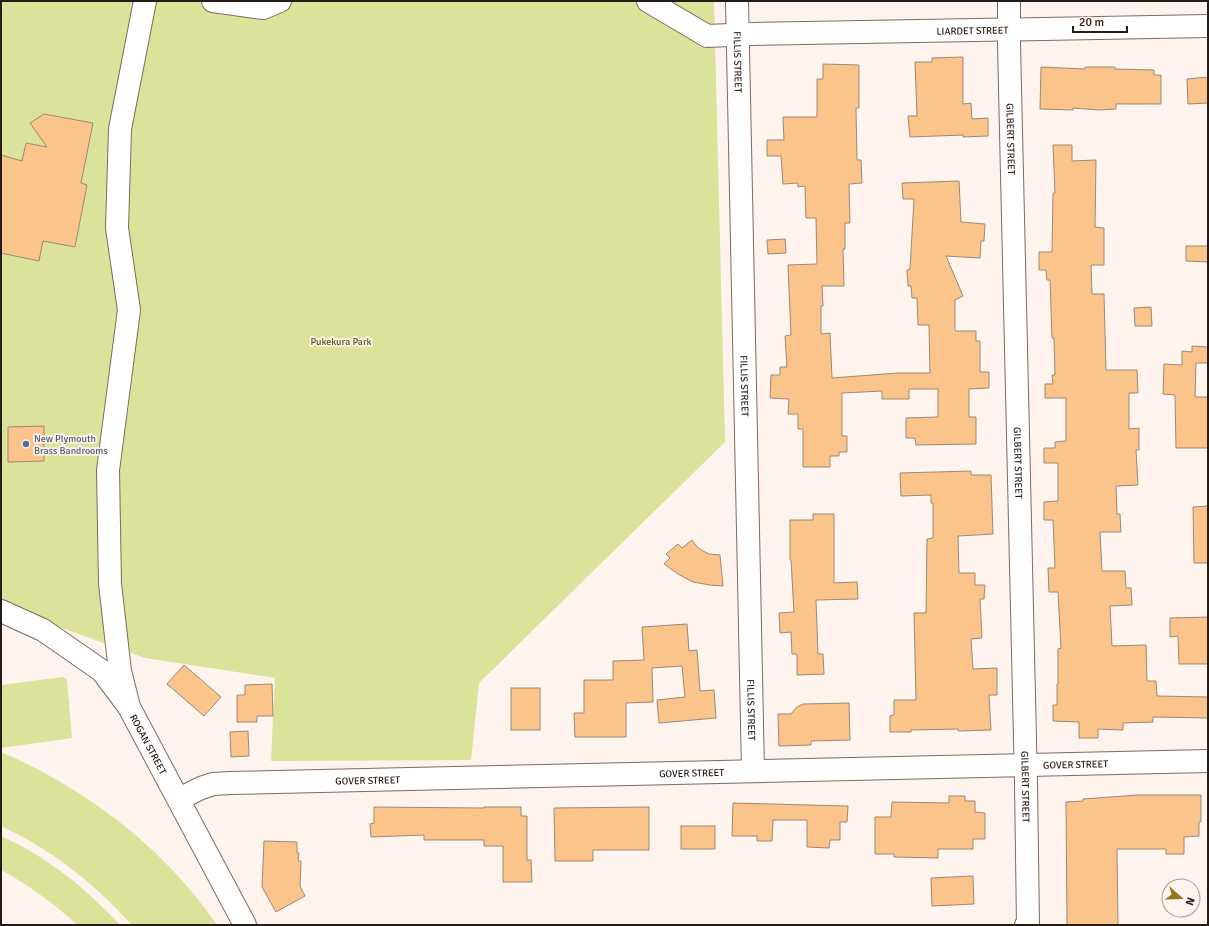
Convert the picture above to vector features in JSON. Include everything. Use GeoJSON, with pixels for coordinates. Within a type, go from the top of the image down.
{"type":"FeatureCollection","features":[{"type":"Feature","properties":{"kind":"street"},"geometry":{"type":"LineString","coordinates":[[130,708],[120,671],[110,584],[108,470],[129,310],[117,228],[120,129],[144,1]]}},
{"type":"Feature","properties":{"kind":"street"},"geometry":{"type":"LineString","coordinates":[[213,1],[263,8],[280,1]]}},
{"type":"Feature","properties":{"kind":"street","name":"LIARDET STREET"},"geometry":{"type":"LineString","coordinates":[[648,1],[707,36],[1208,26]]}},
{"type":"Feature","properties":{"kind":"street","name":"FILLIS STREET"},"geometry":{"type":"LineString","coordinates":[[737,1],[753,771]]}},
{"type":"Feature","properties":{"kind":"street","name":"GILBERT STREET"},"geometry":{"type":"LineString","coordinates":[[1009,1],[1027,925]]}},
{"type":"Feature","properties":{"kind":"street","name":"ROGAN STREET"},"geometry":{"type":"LineString","coordinates":[[1,611],[44,630],[102,671],[130,708],[245,925]]}},
{"type":"Feature","properties":{"kind":"street","name":"GOVER STREET"},"geometry":{"type":"LineString","coordinates":[[179,799],[213,784],[230,783],[1208,761]]}},
{"type":"Feature","properties":{"kind":"green space","name":"Pukekura Park"},"geometry":{"type":"Polygon","coordinates":[[[1,1],[714,1],[725,442],[479,683],[471,760],[271,761],[275,678],[145,658],[1,606],[1,1]]]}},
{"type":"Feature","properties":{"kind":"green space"},"geometry":{"type":"Polygon","coordinates":[[[63,677],[67,680],[72,738],[1,748],[1,685],[63,677]]]}},
{"type":"Feature","properties":{"kind":"green space"},"geometry":{"type":"Polygon","coordinates":[[[1,752],[64,784],[121,824],[148,846],[173,871],[196,897],[217,925],[132,925],[103,895],[71,869],[37,845],[1,826],[1,752]]]}},
{"type":"Feature","properties":{"kind":"green space"},"geometry":{"type":"Polygon","coordinates":[[[1,836],[34,853],[65,874],[80,886],[120,925],[78,925],[41,895],[1,870],[1,836]]]}},
{"type":"Feature","properties":{"kind":"building"},"geometry":{"type":"Polygon","coordinates":[[[963,57],[963,104],[971,103],[972,119],[988,118],[988,136],[963,137],[963,135],[910,137],[908,116],[917,116],[915,62],[932,62],[932,58],[963,57]]]}},
{"type":"Feature","properties":{"kind":"building"},"geometry":{"type":"Polygon","coordinates":[[[823,64],[859,65],[859,108],[856,108],[857,160],[861,160],[862,183],[849,184],[850,223],[845,223],[845,249],[843,249],[844,286],[822,286],[823,306],[821,306],[821,334],[830,333],[832,378],[898,373],[930,373],[929,325],[918,325],[917,298],[912,298],[911,286],[908,286],[907,270],[910,269],[914,199],[903,199],[902,183],[959,181],[961,222],[985,224],[984,241],[981,241],[980,258],[946,256],[963,296],[955,300],[955,331],[976,331],[976,341],[980,341],[980,372],[989,372],[989,388],[969,389],[969,417],[976,417],[976,444],[916,445],[915,438],[906,438],[906,418],[938,417],[938,389],[909,389],[909,399],[882,399],[882,391],[842,393],[842,436],[847,436],[847,452],[839,452],[839,456],[830,456],[830,467],[803,467],[803,429],[798,429],[798,414],[788,414],[789,399],[770,398],[771,375],[780,375],[780,367],[787,367],[785,336],[791,335],[788,265],[817,264],[816,218],[806,218],[805,186],[798,187],[798,183],[783,184],[781,156],[767,156],[767,140],[784,140],[783,117],[817,117],[817,79],[823,79],[823,64]]]}},
{"type":"Feature","properties":{"kind":"building"},"geometry":{"type":"Polygon","coordinates":[[[1041,67],[1085,69],[1085,67],[1115,67],[1115,69],[1154,70],[1154,75],[1161,75],[1161,104],[1116,104],[1116,109],[1099,110],[1073,108],[1073,110],[1040,109],[1041,67]]]}},
{"type":"Feature","properties":{"kind":"building"},"geometry":{"type":"Polygon","coordinates":[[[1208,77],[1208,103],[1188,104],[1187,79],[1208,77]]]}},
{"type":"Feature","properties":{"kind":"building"},"geometry":{"type":"Polygon","coordinates":[[[44,114],[93,123],[81,183],[87,185],[75,247],[43,241],[39,261],[1,253],[1,155],[22,161],[26,143],[47,147],[30,123],[44,114]]]}},
{"type":"Feature","properties":{"kind":"building"},"geometry":{"type":"Polygon","coordinates":[[[1053,145],[1072,145],[1072,161],[1096,160],[1095,227],[1104,228],[1104,265],[1091,265],[1092,294],[1104,294],[1106,370],[1137,370],[1138,393],[1129,393],[1129,429],[1139,428],[1139,450],[1136,450],[1138,485],[1116,486],[1117,514],[1120,514],[1121,532],[1100,532],[1102,571],[1125,571],[1126,588],[1131,588],[1132,605],[1110,606],[1112,646],[1146,645],[1147,681],[1156,681],[1157,696],[1208,697],[1208,718],[1153,717],[1153,722],[1123,723],[1123,730],[1098,729],[1098,738],[1079,738],[1079,722],[1053,721],[1053,705],[1057,705],[1058,649],[1061,648],[1058,592],[1049,592],[1048,568],[1055,568],[1053,520],[1044,520],[1044,502],[1058,501],[1058,463],[1044,463],[1044,448],[1055,448],[1055,442],[1066,441],[1066,398],[1045,398],[1045,384],[1053,384],[1052,375],[1055,375],[1054,338],[1052,338],[1050,280],[1047,280],[1046,270],[1039,270],[1039,252],[1052,252],[1053,193],[1055,193],[1053,145]]]}},
{"type":"Feature","properties":{"kind":"building"},"geometry":{"type":"Polygon","coordinates":[[[785,239],[786,253],[768,254],[767,240],[785,239]]]}},
{"type":"Feature","properties":{"kind":"building"},"geometry":{"type":"Polygon","coordinates":[[[1186,246],[1208,246],[1208,262],[1186,261],[1186,246]]]}},
{"type":"Feature","properties":{"kind":"building"},"geometry":{"type":"Polygon","coordinates":[[[1151,307],[1152,326],[1135,326],[1134,308],[1151,307]]]}},
{"type":"Feature","properties":{"kind":"building"},"geometry":{"type":"Polygon","coordinates":[[[1192,346],[1208,347],[1208,363],[1196,363],[1195,397],[1208,397],[1208,448],[1176,448],[1175,395],[1163,394],[1164,364],[1182,365],[1182,351],[1192,352],[1192,346]]]}},
{"type":"Feature","properties":{"kind":"building","name":"New Plymouth Brass Bandrooms"},"geometry":{"type":"Polygon","coordinates":[[[44,426],[44,461],[8,462],[8,427],[44,426]]]}},
{"type":"Feature","properties":{"kind":"building"},"geometry":{"type":"Polygon","coordinates":[[[971,471],[971,475],[991,475],[993,534],[958,536],[959,573],[975,573],[975,585],[985,585],[984,599],[980,599],[982,638],[971,639],[973,669],[997,668],[997,695],[989,695],[991,730],[958,731],[958,729],[890,732],[890,716],[894,715],[894,700],[916,700],[914,613],[926,613],[927,539],[933,538],[933,503],[931,503],[931,495],[901,496],[900,473],[971,471]]]}},
{"type":"Feature","properties":{"kind":"building"},"geometry":{"type":"Polygon","coordinates":[[[1208,506],[1208,563],[1194,563],[1193,507],[1208,506]]]}},
{"type":"Feature","properties":{"kind":"building"},"geometry":{"type":"Polygon","coordinates":[[[813,514],[834,514],[834,583],[857,582],[858,599],[816,600],[818,654],[823,654],[824,674],[797,675],[797,654],[792,654],[791,632],[780,633],[779,613],[794,612],[790,560],[790,520],[813,520],[813,514]]]}},
{"type":"Feature","properties":{"kind":"building"},"geometry":{"type":"Polygon","coordinates":[[[692,540],[697,547],[703,551],[709,554],[720,555],[723,586],[693,582],[664,564],[670,558],[666,554],[678,544],[682,548],[692,540]]]}},
{"type":"Feature","properties":{"kind":"building"},"geometry":{"type":"Polygon","coordinates":[[[1208,617],[1208,664],[1179,664],[1178,636],[1170,637],[1170,618],[1208,617]]]}},
{"type":"Feature","properties":{"kind":"building"},"geometry":{"type":"Polygon","coordinates":[[[687,624],[689,651],[697,650],[700,691],[714,690],[716,718],[659,723],[657,700],[685,697],[682,666],[652,668],[653,702],[626,703],[626,737],[575,737],[574,713],[584,713],[584,680],[613,680],[613,661],[644,660],[642,627],[687,624]]]}},
{"type":"Feature","properties":{"kind":"building"},"geometry":{"type":"Polygon","coordinates":[[[184,665],[221,697],[204,716],[167,684],[184,665]]]}},
{"type":"Feature","properties":{"kind":"building"},"geometry":{"type":"Polygon","coordinates":[[[272,684],[273,716],[257,716],[257,722],[237,722],[237,695],[245,695],[245,685],[272,684]]]}},
{"type":"Feature","properties":{"kind":"building"},"geometry":{"type":"Polygon","coordinates":[[[511,688],[540,688],[540,730],[511,730],[511,688]]]}},
{"type":"Feature","properties":{"kind":"building"},"geometry":{"type":"Polygon","coordinates":[[[849,703],[850,740],[811,741],[811,745],[779,746],[778,714],[791,714],[797,707],[803,704],[849,703]]]}},
{"type":"Feature","properties":{"kind":"building"},"geometry":{"type":"Polygon","coordinates":[[[248,731],[249,756],[231,757],[230,732],[248,731]]]}},
{"type":"Feature","properties":{"kind":"building"},"geometry":{"type":"Polygon","coordinates":[[[1138,795],[1201,795],[1201,822],[1199,822],[1199,836],[1184,837],[1184,854],[1166,854],[1166,849],[1117,849],[1118,925],[1067,925],[1066,802],[1083,801],[1083,799],[1138,795]]]}},
{"type":"Feature","properties":{"kind":"building"},"geometry":{"type":"Polygon","coordinates":[[[949,796],[965,796],[965,801],[975,801],[975,812],[985,813],[985,839],[973,839],[973,849],[938,849],[938,858],[894,857],[894,854],[875,854],[875,817],[891,817],[892,802],[949,803],[949,796]]]}},
{"type":"Feature","properties":{"kind":"building"},"geometry":{"type":"Polygon","coordinates":[[[733,803],[848,806],[847,822],[840,822],[840,840],[830,840],[829,848],[807,847],[807,820],[773,820],[772,841],[757,841],[757,836],[732,836],[733,803]]]}},
{"type":"Feature","properties":{"kind":"building"},"geometry":{"type":"Polygon","coordinates":[[[374,807],[521,807],[521,816],[527,816],[527,860],[531,860],[532,882],[503,882],[503,846],[484,846],[484,840],[424,840],[424,835],[371,837],[370,824],[374,823],[374,807]]]}},
{"type":"Feature","properties":{"kind":"building"},"geometry":{"type":"Polygon","coordinates":[[[649,807],[649,850],[593,850],[593,861],[555,861],[554,808],[649,807]]]}},
{"type":"Feature","properties":{"kind":"building"},"geometry":{"type":"Polygon","coordinates":[[[681,826],[715,826],[715,849],[681,849],[681,826]]]}},
{"type":"Feature","properties":{"kind":"building"},"geometry":{"type":"Polygon","coordinates":[[[264,841],[297,842],[297,853],[299,853],[298,861],[301,861],[300,886],[305,896],[276,912],[262,887],[264,841]]]}},
{"type":"Feature","properties":{"kind":"building"},"geometry":{"type":"Polygon","coordinates":[[[973,876],[974,904],[932,906],[931,878],[973,876]]]}},
{"type":"Feature","properties":{"kind":"place","name":"New Plymouth Brass Bandrooms"},"geometry":{"type":"Point","coordinates":[26,444]}}]}
